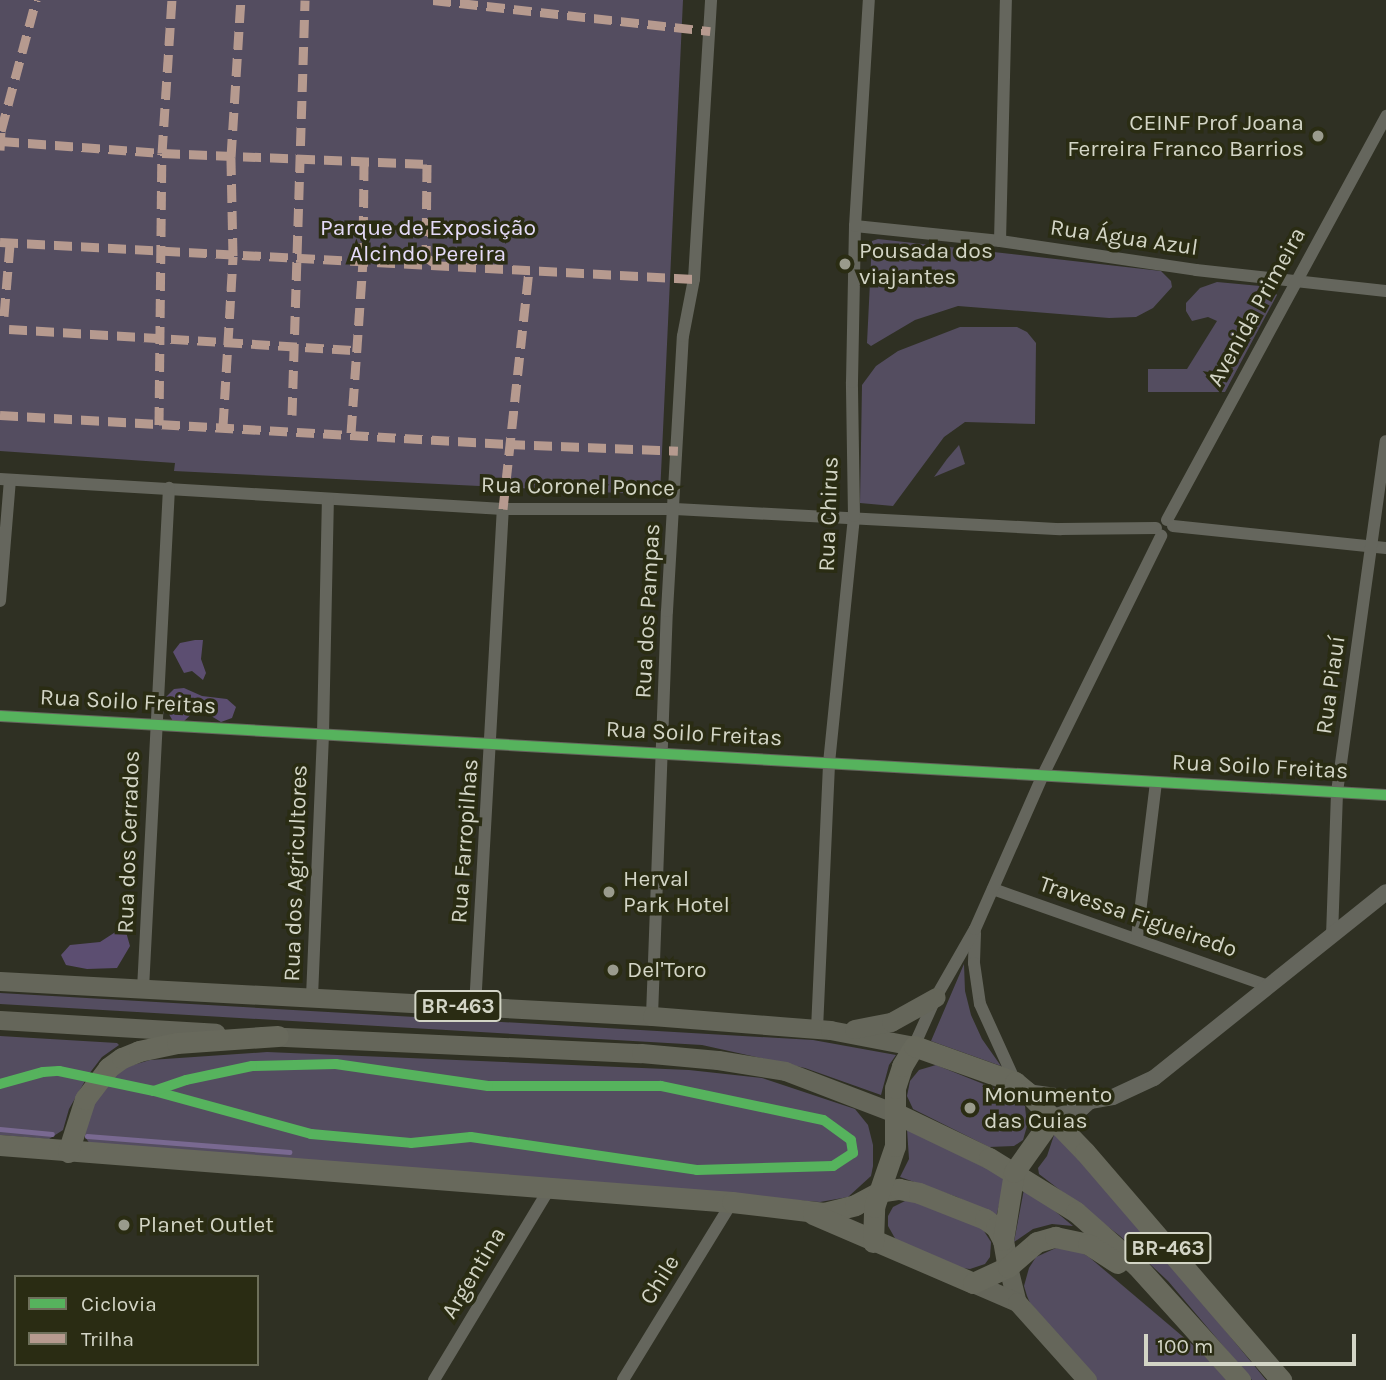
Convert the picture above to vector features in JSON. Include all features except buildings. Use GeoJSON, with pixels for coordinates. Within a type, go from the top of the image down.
{"type":"FeatureCollection","features":[{"type":"Feature","properties":{"kind":"highway"},"geometry":{"type":"LineString","coordinates":[[68,1152],[85,1099],[108,1068],[122,1058],[139,1051],[177,1043],[278,1036]]}},
{"type":"Feature","properties":{"kind":"highway","name":"BR-463"},"geometry":{"type":"LineString","coordinates":[[914,1046],[1021,1087],[1054,1117],[1281,1380]]}},
{"type":"Feature","properties":{"kind":"highway"},"geometry":{"type":"LineString","coordinates":[[873,1242],[874,1207],[895,1146],[895,1088],[902,1066],[914,1046]]}},
{"type":"Feature","properties":{"kind":"highway"},"geometry":{"type":"LineString","coordinates":[[1021,1087],[1035,1111],[1039,1135]]}},
{"type":"Feature","properties":{"kind":"highway","name":"BR-463"},"geometry":{"type":"LineString","coordinates":[[895,1113],[989,1158],[1019,1165],[1137,1266],[1178,1308],[1240,1380]]}},
{"type":"Feature","properties":{"kind":"highway"},"geometry":{"type":"LineString","coordinates":[[1003,1240],[1019,1165],[1054,1117]]}},
{"type":"Feature","properties":{"kind":"highway"},"geometry":{"type":"LineString","coordinates":[[0,1146],[733,1202],[824,1213],[844,1209],[879,1192],[899,1189],[919,1192],[973,1213],[996,1227],[1003,1240],[1008,1267]]}},
{"type":"Feature","properties":{"kind":"highway"},"geometry":{"type":"LineString","coordinates":[[805,1211],[974,1283],[1008,1267],[1037,1242],[1055,1237],[1072,1238],[1108,1256],[1178,1308]]}},
{"type":"Feature","properties":{"kind":"main road","name":"BR-463"},"geometry":{"type":"LineString","coordinates":[[0,981],[652,1016],[823,1029],[914,1046]]}},
{"type":"Feature","properties":{"kind":"main road"},"geometry":{"type":"LineString","coordinates":[[823,1029],[869,1028],[891,1023],[936,998]]}},
{"type":"Feature","properties":{"kind":"main road","name":"BR-463"},"geometry":{"type":"LineString","coordinates":[[0,1020],[718,1060],[785,1071],[895,1113]]}},
{"type":"Feature","properties":{"kind":"main road"},"geometry":{"type":"LineString","coordinates":[[1008,1267],[1017,1302]]}},
{"type":"Feature","properties":{"kind":"main road"},"geometry":{"type":"LineString","coordinates":[[974,1283],[1017,1302],[1087,1380]]}},
{"type":"Feature","properties":{"kind":"street","name":"Rua dos Pampas"},"geometry":{"type":"LineString","coordinates":[[652,1016],[683,335],[694,279],[711,0]]}},
{"type":"Feature","properties":{"kind":"street","name":"Rua Chirus"},"geometry":{"type":"LineString","coordinates":[[823,1029],[829,763],[854,516],[852,382],[855,226],[869,0]]}},
{"type":"Feature","properties":{"kind":"street"},"geometry":{"type":"LineString","coordinates":[[1000,241],[1006,0]]}},
{"type":"Feature","properties":{"kind":"street","name":"Avenida Primeira"},"geometry":{"type":"LineString","coordinates":[[914,1046],[936,998],[975,929],[1043,775],[1164,528],[1386,116]]}},
{"type":"Feature","properties":{"kind":"street","name":"Rua Água Azul"},"geometry":{"type":"LineString","coordinates":[[855,226],[1000,241],[1296,283],[1386,291]]}},
{"type":"Feature","properties":{"kind":"street","name":"Rua Piauí"},"geometry":{"type":"LineString","coordinates":[[1332,936],[1337,792],[1386,442]]}},
{"type":"Feature","properties":{"kind":"street","name":"Rua Coronel Ponce"},"geometry":{"type":"LineString","coordinates":[[5,480],[503,509],[675,509],[1059,528],[1164,528],[1386,548]]}},
{"type":"Feature","properties":{"kind":"street"},"geometry":{"type":"LineString","coordinates":[[0,601],[5,480]]}},
{"type":"Feature","properties":{"kind":"street","name":"Rua dos Cerrados"},"geometry":{"type":"LineString","coordinates":[[144,989],[155,724],[169,488]]}},
{"type":"Feature","properties":{"kind":"street","name":"Rua dos Agricultores"},"geometry":{"type":"LineString","coordinates":[[312,997],[323,734],[328,499]]}},
{"type":"Feature","properties":{"kind":"street","name":"Rua Farropilhas"},"geometry":{"type":"LineString","coordinates":[[475,1007],[492,744],[503,509]]}},
{"type":"Feature","properties":{"kind":"street","name":"Rua Soilo Freitas"},"geometry":{"type":"LineString","coordinates":[[0,716],[1386,795]]}},
{"type":"Feature","properties":{"kind":"street"},"geometry":{"type":"LineString","coordinates":[[1137,937],[1156,782]]}},
{"type":"Feature","properties":{"kind":"street","name":"Travessa Figueiredo"},"geometry":{"type":"LineString","coordinates":[[993,889],[1137,937],[1269,986]]}},
{"type":"Feature","properties":{"kind":"street"},"geometry":{"type":"LineString","coordinates":[[1021,1087],[1090,1101],[1113,1097],[1154,1079],[1386,892]]}},
{"type":"Feature","properties":{"kind":"street","name":"Avenida Primeira"},"geometry":{"type":"LineString","coordinates":[[975,929],[974,962],[980,1004],[1021,1087]]}},
{"type":"Feature","properties":{"kind":"street"},"geometry":{"type":"LineString","coordinates":[[1054,1117],[1082,1108],[1090,1101]]}},
{"type":"Feature","properties":{"kind":"street","name":"Argentina"},"geometry":{"type":"LineString","coordinates":[[434,1380],[550,1188]]}},
{"type":"Feature","properties":{"kind":"street","name":"Chile"},"geometry":{"type":"LineString","coordinates":[[624,1380],[733,1202]]}},
{"type":"Feature","properties":{"kind":"green space","name":"Parque de Exposição Alcindo Pereira"},"geometry":{"type":"Polygon","coordinates":[[[0,0],[683,0],[660,495],[174,471],[175,463],[0,451],[0,0]]]}},
{"type":"Feature","properties":{"kind":"green space"},"geometry":{"type":"Polygon","coordinates":[[[878,239],[1161,271],[1171,281],[1172,287],[1153,308],[1136,317],[1109,318],[958,306],[915,320],[871,346],[867,343],[872,241],[878,239]]]}},
{"type":"Feature","properties":{"kind":"green space"},"geometry":{"type":"Polygon","coordinates":[[[1217,282],[1271,287],[1277,295],[1225,392],[1148,392],[1148,369],[1187,369],[1217,321],[1208,317],[1192,321],[1186,311],[1186,303],[1200,288],[1217,282]]]}},
{"type":"Feature","properties":{"kind":"green space"},"geometry":{"type":"Polygon","coordinates":[[[960,327],[1017,327],[1027,332],[1036,343],[1035,424],[965,422],[944,437],[893,506],[860,503],[862,385],[876,366],[898,351],[960,327]]]}},
{"type":"Feature","properties":{"kind":"green space"},"geometry":{"type":"Polygon","coordinates":[[[959,445],[965,464],[934,477],[947,459],[959,445]]]}},
{"type":"Feature","properties":{"kind":"green space"},"geometry":{"type":"Polygon","coordinates":[[[964,964],[965,991],[971,1015],[982,1039],[1001,1066],[931,1041],[964,964]]]}},
{"type":"Feature","properties":{"kind":"green space"},"geometry":{"type":"Polygon","coordinates":[[[0,993],[813,1040],[896,1055],[889,1065],[881,1095],[805,1068],[702,1045],[0,1004],[0,993]]]}},
{"type":"Feature","properties":{"kind":"green space"},"geometry":{"type":"Polygon","coordinates":[[[0,1036],[119,1045],[102,1057],[89,1074],[69,1109],[63,1130],[49,1139],[0,1135],[0,1036]]]}},
{"type":"Feature","properties":{"kind":"green space"},"geometry":{"type":"Polygon","coordinates":[[[267,1052],[689,1070],[762,1078],[855,1109],[868,1125],[873,1145],[873,1166],[871,1176],[848,1197],[820,1202],[90,1144],[83,1134],[96,1097],[123,1068],[150,1060],[267,1052]]]}},
{"type":"Feature","properties":{"kind":"green space"},"geometry":{"type":"Polygon","coordinates":[[[936,1065],[1011,1095],[1025,1106],[1027,1126],[1023,1140],[1014,1146],[989,1147],[913,1109],[907,1096],[910,1081],[919,1070],[936,1065]]]}},
{"type":"Feature","properties":{"kind":"green space"},"geometry":{"type":"Polygon","coordinates":[[[907,1129],[1006,1178],[996,1217],[957,1197],[900,1177],[909,1159],[907,1129]]]}},
{"type":"Feature","properties":{"kind":"green space"},"geometry":{"type":"Polygon","coordinates":[[[1055,1132],[1145,1233],[1266,1380],[1252,1380],[1168,1281],[1120,1236],[1039,1174],[1038,1168],[1047,1156],[1055,1132]]]}},
{"type":"Feature","properties":{"kind":"green space"},"geometry":{"type":"Polygon","coordinates":[[[1024,1189],[1073,1226],[1052,1224],[1033,1229],[1014,1242],[1024,1189]]]}},
{"type":"Feature","properties":{"kind":"green space"},"geometry":{"type":"Polygon","coordinates":[[[909,1199],[982,1228],[991,1242],[990,1257],[985,1264],[970,1269],[961,1268],[896,1240],[888,1226],[888,1216],[893,1207],[909,1199]]]}},
{"type":"Feature","properties":{"kind":"green space"},"geometry":{"type":"Polygon","coordinates":[[[1056,1248],[1079,1251],[1089,1257],[1201,1352],[1227,1380],[1096,1380],[1030,1303],[1027,1296],[1024,1286],[1029,1268],[1036,1257],[1056,1248]]]}},
{"type":"Feature","properties":{"kind":"shaded area"},"geometry":{"type":"Polygon","coordinates":[[[203,640],[201,659],[206,673],[203,680],[192,671],[184,673],[173,652],[180,643],[203,640]]]}},
{"type":"Feature","properties":{"kind":"shaded area"},"geometry":{"type":"Polygon","coordinates":[[[184,688],[202,696],[227,699],[236,707],[232,718],[221,722],[198,708],[182,723],[174,723],[166,709],[166,697],[174,689],[184,688]]]}},
{"type":"Feature","properties":{"kind":"shaded area"},"geometry":{"type":"Polygon","coordinates":[[[117,931],[126,932],[130,946],[117,968],[87,969],[66,965],[61,955],[70,945],[100,942],[117,931]]]}},
{"type":"Feature","properties":{"kind":"waterway"},"geometry":{"type":"LineString","coordinates":[[0,1129],[52,1134]]}},
{"type":"Feature","properties":{"kind":"waterway"},"geometry":{"type":"LineString","coordinates":[[87,1136],[289,1152]]}},
{"type":"Feature","properties":{"kind":"marked path"},"geometry":{"type":"LineString","coordinates":[[0,150],[1,131],[36,0]]}},
{"type":"Feature","properties":{"kind":"marked path"},"geometry":{"type":"LineString","coordinates":[[159,425],[162,153],[172,0]]}},
{"type":"Feature","properties":{"kind":"marked path"},"geometry":{"type":"LineString","coordinates":[[223,426],[233,256],[231,157],[241,0]]}},
{"type":"Feature","properties":{"kind":"marked path"},"geometry":{"type":"LineString","coordinates":[[292,415],[305,0]]}},
{"type":"Feature","properties":{"kind":"marked path"},"geometry":{"type":"LineString","coordinates":[[433,0],[710,31]]}},
{"type":"Feature","properties":{"kind":"marked path"},"geometry":{"type":"LineString","coordinates":[[1,141],[162,153],[427,164],[426,257],[436,264]]}},
{"type":"Feature","properties":{"kind":"marked path"},"geometry":{"type":"LineString","coordinates":[[351,433],[363,261],[364,162]]}},
{"type":"Feature","properties":{"kind":"marked path"},"geometry":{"type":"LineString","coordinates":[[0,242],[694,279]]}},
{"type":"Feature","properties":{"kind":"marked path"},"geometry":{"type":"LineString","coordinates":[[4,316],[10,244]]}},
{"type":"Feature","properties":{"kind":"marked path"},"geometry":{"type":"LineString","coordinates":[[503,509],[529,269]]}},
{"type":"Feature","properties":{"kind":"marked path"},"geometry":{"type":"LineString","coordinates":[[9,329],[356,350]]}},
{"type":"Feature","properties":{"kind":"marked path"},"geometry":{"type":"LineString","coordinates":[[0,415],[678,451]]}},
{"type":"Feature","properties":{"kind":"cycle path"},"geometry":{"type":"LineString","coordinates":[[0,716],[1386,795]]}},
{"type":"Feature","properties":{"kind":"cycle path"},"geometry":{"type":"LineString","coordinates":[[0,1084],[43,1072],[59,1071],[154,1091],[311,1134],[411,1143],[471,1137],[697,1170],[833,1166],[853,1153],[851,1140],[823,1120],[661,1086],[488,1086],[336,1064],[252,1066],[186,1080],[154,1091]]}},
{"type":"Feature","properties":{"kind":"place","name":"CEINF Prof Joana Ferreira Franco Barrios"},"geometry":{"type":"Point","coordinates":[1318,136]}},
{"type":"Feature","properties":{"kind":"place","name":"Pousada dos viajantes"},"geometry":{"type":"Point","coordinates":[845,264]}},
{"type":"Feature","properties":{"kind":"place","name":"Herval Park Hotel"},"geometry":{"type":"Point","coordinates":[609,892]}},
{"type":"Feature","properties":{"kind":"place","name":"Del'Toro"},"geometry":{"type":"Point","coordinates":[613,970]}},
{"type":"Feature","properties":{"kind":"place","name":"Monumento das Cuias"},"geometry":{"type":"Point","coordinates":[970,1108]}},
{"type":"Feature","properties":{"kind":"place","name":"Planet Outlet"},"geometry":{"type":"Point","coordinates":[124,1225]}}]}
